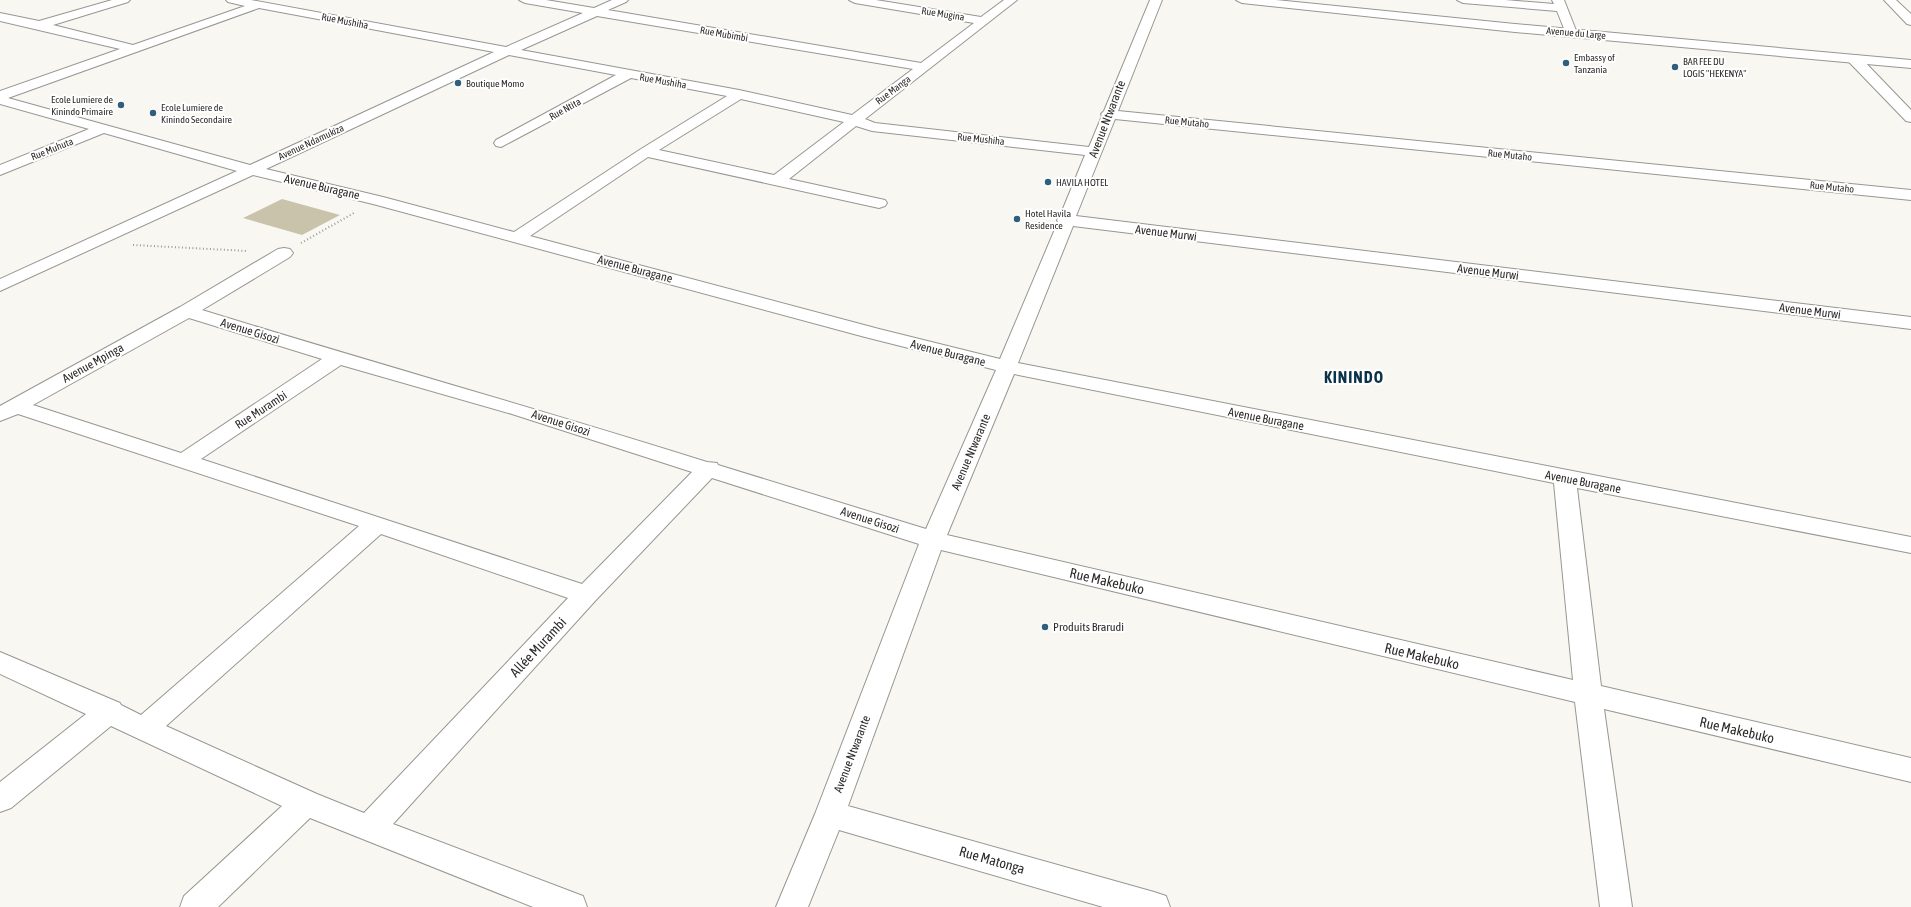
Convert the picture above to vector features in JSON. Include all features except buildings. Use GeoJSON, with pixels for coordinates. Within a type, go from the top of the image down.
{"type":"FeatureCollection","features":[{"type":"Feature","properties":{"kind":"street"},"geometry":{"type":"LineString","coordinates":[[39,25],[124,0]]}},
{"type":"Feature","properties":{"kind":"street","name":"Rue Mushiha"},"geometry":{"type":"LineString","coordinates":[[232,0],[505,52],[739,94],[854,120],[872,127],[1095,152]]}},
{"type":"Feature","properties":{"kind":"street"},"geometry":{"type":"LineString","coordinates":[[525,0],[568,8]]}},
{"type":"Feature","properties":{"kind":"street","name":"Avenue Ndamukiza"},"geometry":{"type":"LineString","coordinates":[[0,273],[568,8],[590,6],[622,0]]}},
{"type":"Feature","properties":{"kind":"street","name":"Rue Mugina"},"geometry":{"type":"LineString","coordinates":[[855,0],[984,21]]}},
{"type":"Feature","properties":{"kind":"street","name":"Rue Manga"},"geometry":{"type":"LineString","coordinates":[[776,181],[1012,0]]}},
{"type":"Feature","properties":{"kind":"street","name":"Avenue Ntwarante"},"geometry":{"type":"LineString","coordinates":[[792,907],[830,814],[933,540],[1007,367],[1065,220],[1095,152],[1108,114],[1156,0]]}},
{"type":"Feature","properties":{"kind":"street","name":"Avenue du Large"},"geometry":{"type":"LineString","coordinates":[[1242,0],[1311,4],[1571,33],[1911,64]]}},
{"type":"Feature","properties":{"kind":"street"},"geometry":{"type":"LineString","coordinates":[[1463,0],[1559,4],[1571,33]]}},
{"type":"Feature","properties":{"kind":"street"},"geometry":{"type":"LineString","coordinates":[[1890,0],[1911,21]]}},
{"type":"Feature","properties":{"kind":"street"},"geometry":{"type":"LineString","coordinates":[[0,96],[259,5]]}},
{"type":"Feature","properties":{"kind":"street","name":"Avenue Ndamukiza"},"geometry":{"type":"LineString","coordinates":[[0,286],[505,52],[590,6]]}},
{"type":"Feature","properties":{"kind":"street","name":"Rue Mubimbi"},"geometry":{"type":"LineString","coordinates":[[590,6],[923,68]]}},
{"type":"Feature","properties":{"kind":"street"},"geometry":{"type":"LineString","coordinates":[[0,17],[39,25],[134,49]]}},
{"type":"Feature","properties":{"kind":"street"},"geometry":{"type":"LineString","coordinates":[[1854,59],[1911,118]]}},
{"type":"Feature","properties":{"kind":"street","name":"Rue Ntita"},"geometry":{"type":"LineString","coordinates":[[501,143],[628,74]]}},
{"type":"Feature","properties":{"kind":"street"},"geometry":{"type":"LineString","coordinates":[[517,237],[646,152],[739,94]]}},
{"type":"Feature","properties":{"kind":"street","name":"Avenue Buragane"},"geometry":{"type":"LineString","coordinates":[[0,100],[252,170],[378,200],[872,333],[1007,367],[1911,545]]}},
{"type":"Feature","properties":{"kind":"street","name":"Rue Mutaho"},"geometry":{"type":"LineString","coordinates":[[1108,114],[1911,195]]}},
{"type":"Feature","properties":{"kind":"street","name":"Rue Muhuta"},"geometry":{"type":"LineString","coordinates":[[0,170],[104,128]]}},
{"type":"Feature","properties":{"kind":"street"},"geometry":{"type":"LineString","coordinates":[[646,152],[879,203]]}},
{"type":"Feature","properties":{"kind":"street","name":"Avenue Murwi"},"geometry":{"type":"LineString","coordinates":[[1065,220],[1911,323]]}},
{"type":"Feature","properties":{"kind":"street","name":"Avenue Mpinga"},"geometry":{"type":"LineString","coordinates":[[8,411],[187,311],[284,252]]}},
{"type":"Feature","properties":{"kind":"street","name":"Avenue Gisozi"},"geometry":{"type":"LineString","coordinates":[[187,311],[338,358],[520,410],[709,468],[933,540]]}},
{"type":"Feature","properties":{"kind":"street","name":"Rue Murambi"},"geometry":{"type":"LineString","coordinates":[[183,461],[338,358]]}},
{"type":"Feature","properties":{"kind":"street"},"geometry":{"type":"LineString","coordinates":[[8,411],[183,461],[377,524],[586,595]]}},
{"type":"Feature","properties":{"kind":"street","name":"Allée Murambi"},"geometry":{"type":"LineString","coordinates":[[369,829],[586,595],[709,468]]}},
{"type":"Feature","properties":{"kind":"street"},"geometry":{"type":"LineString","coordinates":[[1565,478],[1588,695],[1616,907]]}},
{"type":"Feature","properties":{"kind":"street"},"geometry":{"type":"LineString","coordinates":[[146,728],[377,524]]}},
{"type":"Feature","properties":{"kind":"street","name":"Rue Makebuko"},"geometry":{"type":"LineString","coordinates":[[933,540],[1911,770]]}},
{"type":"Feature","properties":{"kind":"street"},"geometry":{"type":"LineString","coordinates":[[0,662],[110,711],[306,803],[570,907]]}},
{"type":"Feature","properties":{"kind":"street"},"geometry":{"type":"LineString","coordinates":[[0,799],[110,711]]}},
{"type":"Feature","properties":{"kind":"street"},"geometry":{"type":"LineString","coordinates":[[196,907],[306,803]]}},
{"type":"Feature","properties":{"kind":"street","name":"Rue Matonga"},"geometry":{"type":"LineString","coordinates":[[830,814],[1154,907]]}},
{"type":"Feature","properties":{"kind":"path"},"geometry":{"type":"LineString","coordinates":[[91,243],[284,252],[378,200]]}},
{"type":"Feature","properties":{"kind":"shaded area"},"geometry":{"type":"Polygon","coordinates":[[[282,199],[340,215],[302,235],[243,218],[282,199]]]}},
{"type":"Feature","properties":{"kind":"place","name":"Embassy of Tanzania"},"geometry":{"type":"Point","coordinates":[1566,63]}},
{"type":"Feature","properties":{"kind":"place","name":"BAR FEE DU LOGIS \"HEKENYA\""},"geometry":{"type":"Point","coordinates":[1675,67]}},
{"type":"Feature","properties":{"kind":"place","name":"Boutique Momo"},"geometry":{"type":"Point","coordinates":[458,83]}},
{"type":"Feature","properties":{"kind":"place","name":"Ecole Lumiere de Kinindo Primaire"},"geometry":{"type":"Point","coordinates":[121,105]}},
{"type":"Feature","properties":{"kind":"place","name":"Ecole Lumiere de Kinindo Secondaire"},"geometry":{"type":"Point","coordinates":[153,113]}},
{"type":"Feature","properties":{"kind":"place","name":"HAVILA HOTEL"},"geometry":{"type":"Point","coordinates":[1048,182]}},
{"type":"Feature","properties":{"kind":"place","name":"Hotel Havila Residence"},"geometry":{"type":"Point","coordinates":[1017,219]}},
{"type":"Feature","properties":{"kind":"place","name":"Produits Brarudi"},"geometry":{"type":"Point","coordinates":[1045,627]}},
{"type":"Feature","properties":{"kind":"district","name":"KININDO"},"geometry":{"type":"Point","coordinates":[1354,377]}}]}
